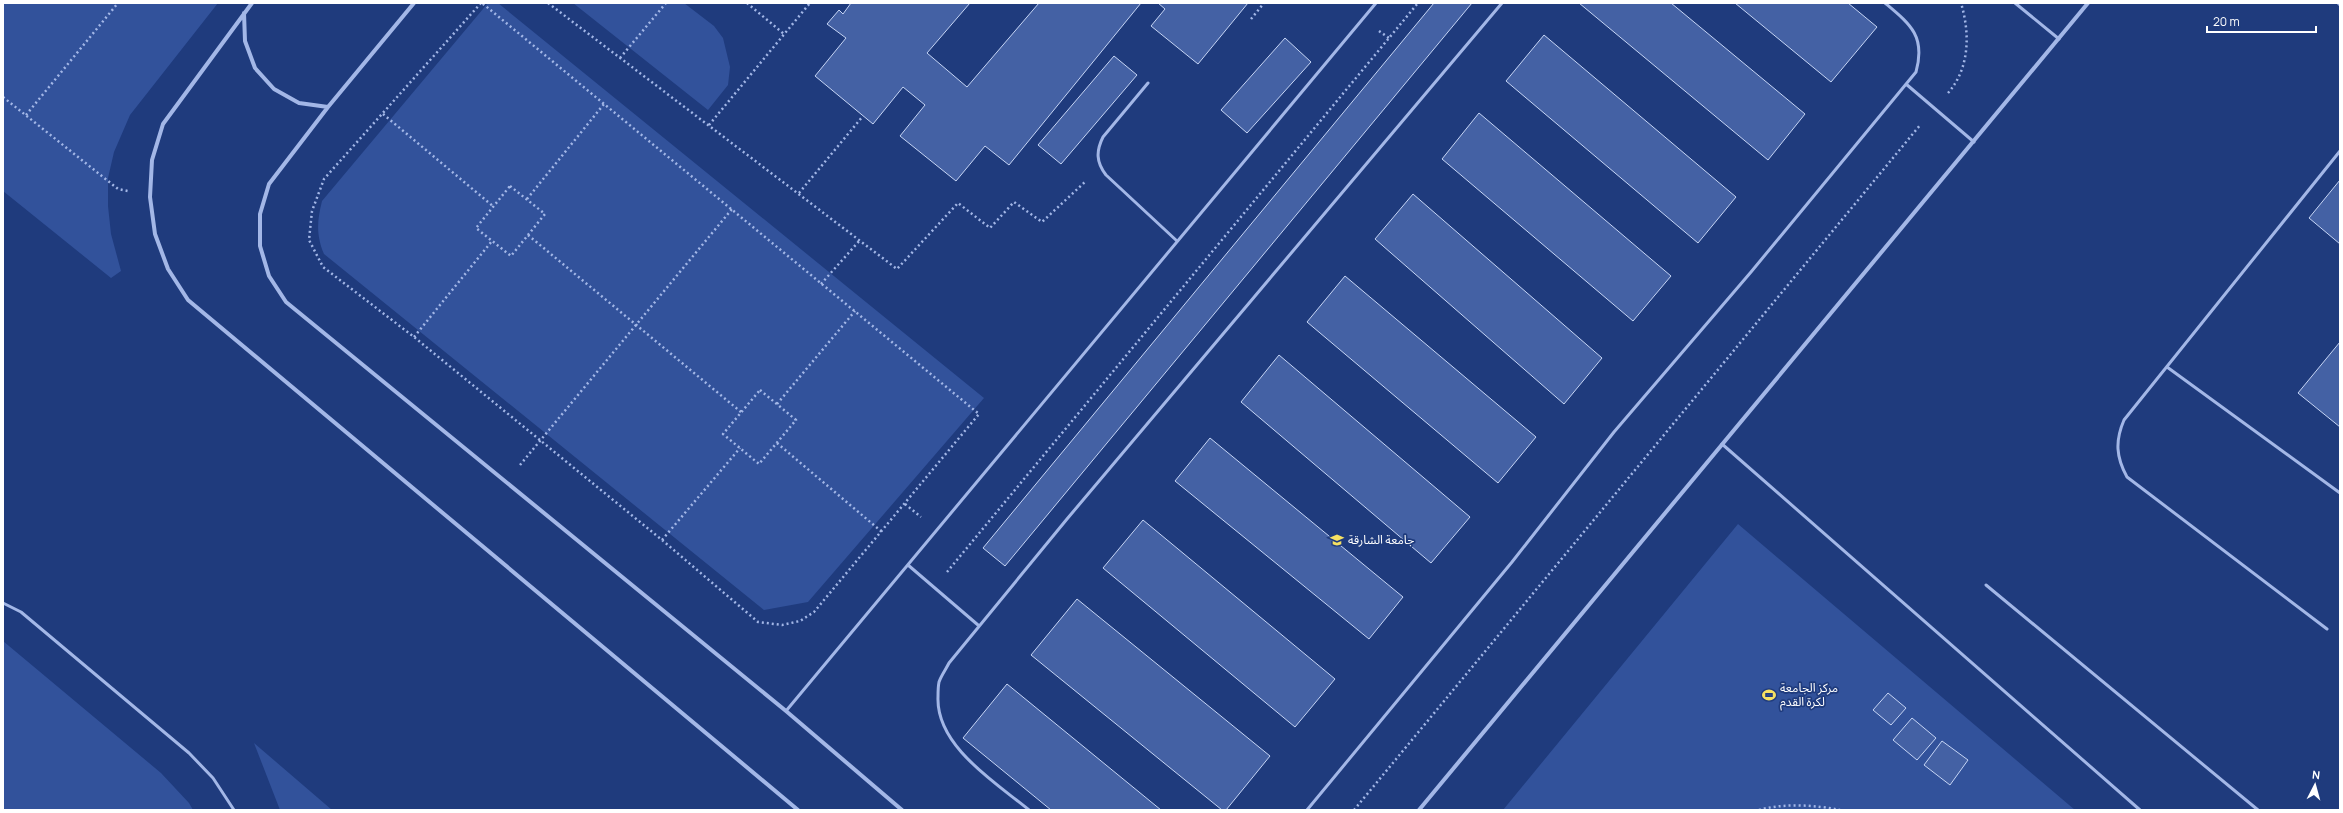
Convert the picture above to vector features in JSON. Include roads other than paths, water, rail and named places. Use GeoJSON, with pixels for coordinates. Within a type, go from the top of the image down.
{"type":"FeatureCollection","features":[{"type":"Feature","properties":{"kind":"street"},"geometry":{"type":"LineString","coordinates":[[252,3],[163,124],[152,160],[150,197],[155,234],[168,269],[188,300],[798,810]]}},
{"type":"Feature","properties":{"kind":"street"},"geometry":{"type":"LineString","coordinates":[[414,3],[328,107],[269,184],[260,214],[260,246],[268,276],[286,302],[786,711],[902,810]]}},
{"type":"Feature","properties":{"kind":"street"},"geometry":{"type":"LineString","coordinates":[[1419,810],[2088,3]]}},
{"type":"Feature","properties":{"kind":"street"},"geometry":{"type":"LineString","coordinates":[[244,13],[245,41],[255,68],[274,89],[299,103],[328,107]]}},
{"type":"Feature","properties":{"kind":"lane"},"geometry":{"type":"LineString","coordinates":[[786,711],[1376,3]]}},
{"type":"Feature","properties":{"kind":"lane"},"geometry":{"type":"LineString","coordinates":[[1028,810],[961,753],[949,738],[941,721],[938,702],[939,683],[949,663],[978,625],[1502,3]]}},
{"type":"Feature","properties":{"kind":"lane"},"geometry":{"type":"LineString","coordinates":[[1308,810],[1512,562],[1614,432],[1751,272],[1916,72],[1920,59],[1919,44],[1915,32],[1907,21],[1885,3]]}},
{"type":"Feature","properties":{"kind":"lane"},"geometry":{"type":"LineString","coordinates":[[2015,3],[2059,39]]}},
{"type":"Feature","properties":{"kind":"lane"},"geometry":{"type":"LineString","coordinates":[[1148,84],[1103,137],[1098,147],[1097,158],[1100,168],[1106,175],[1177,241]]}},
{"type":"Feature","properties":{"kind":"lane"},"geometry":{"type":"LineString","coordinates":[[1906,84],[1974,142]]}},
{"type":"Feature","properties":{"kind":"lane"},"geometry":{"type":"LineString","coordinates":[[2326,629],[2126,477],[2120,464],[2117,449],[2118,434],[2124,420],[2340,150]]}},
{"type":"Feature","properties":{"kind":"lane"},"geometry":{"type":"LineString","coordinates":[[2167,367],[2340,493]]}},
{"type":"Feature","properties":{"kind":"lane"},"geometry":{"type":"LineString","coordinates":[[1722,444],[2140,810]]}},
{"type":"Feature","properties":{"kind":"lane"},"geometry":{"type":"LineString","coordinates":[[908,565],[978,625]]}},
{"type":"Feature","properties":{"kind":"lane"},"geometry":{"type":"LineString","coordinates":[[1986,585],[2258,810]]}},
{"type":"Feature","properties":{"kind":"lane"},"geometry":{"type":"LineString","coordinates":[[3,603],[21,612],[189,753],[214,778],[234,810]]}},
{"type":"Feature","properties":{"kind":"place","name":"جامعة الشارقة"},"geometry":{"type":"Point","coordinates":[1337,540]}},
{"type":"Feature","properties":{"kind":"place","name":"مركز الجامعة لكرة القدم"},"geometry":{"type":"Point","coordinates":[1769,695]}}]}
